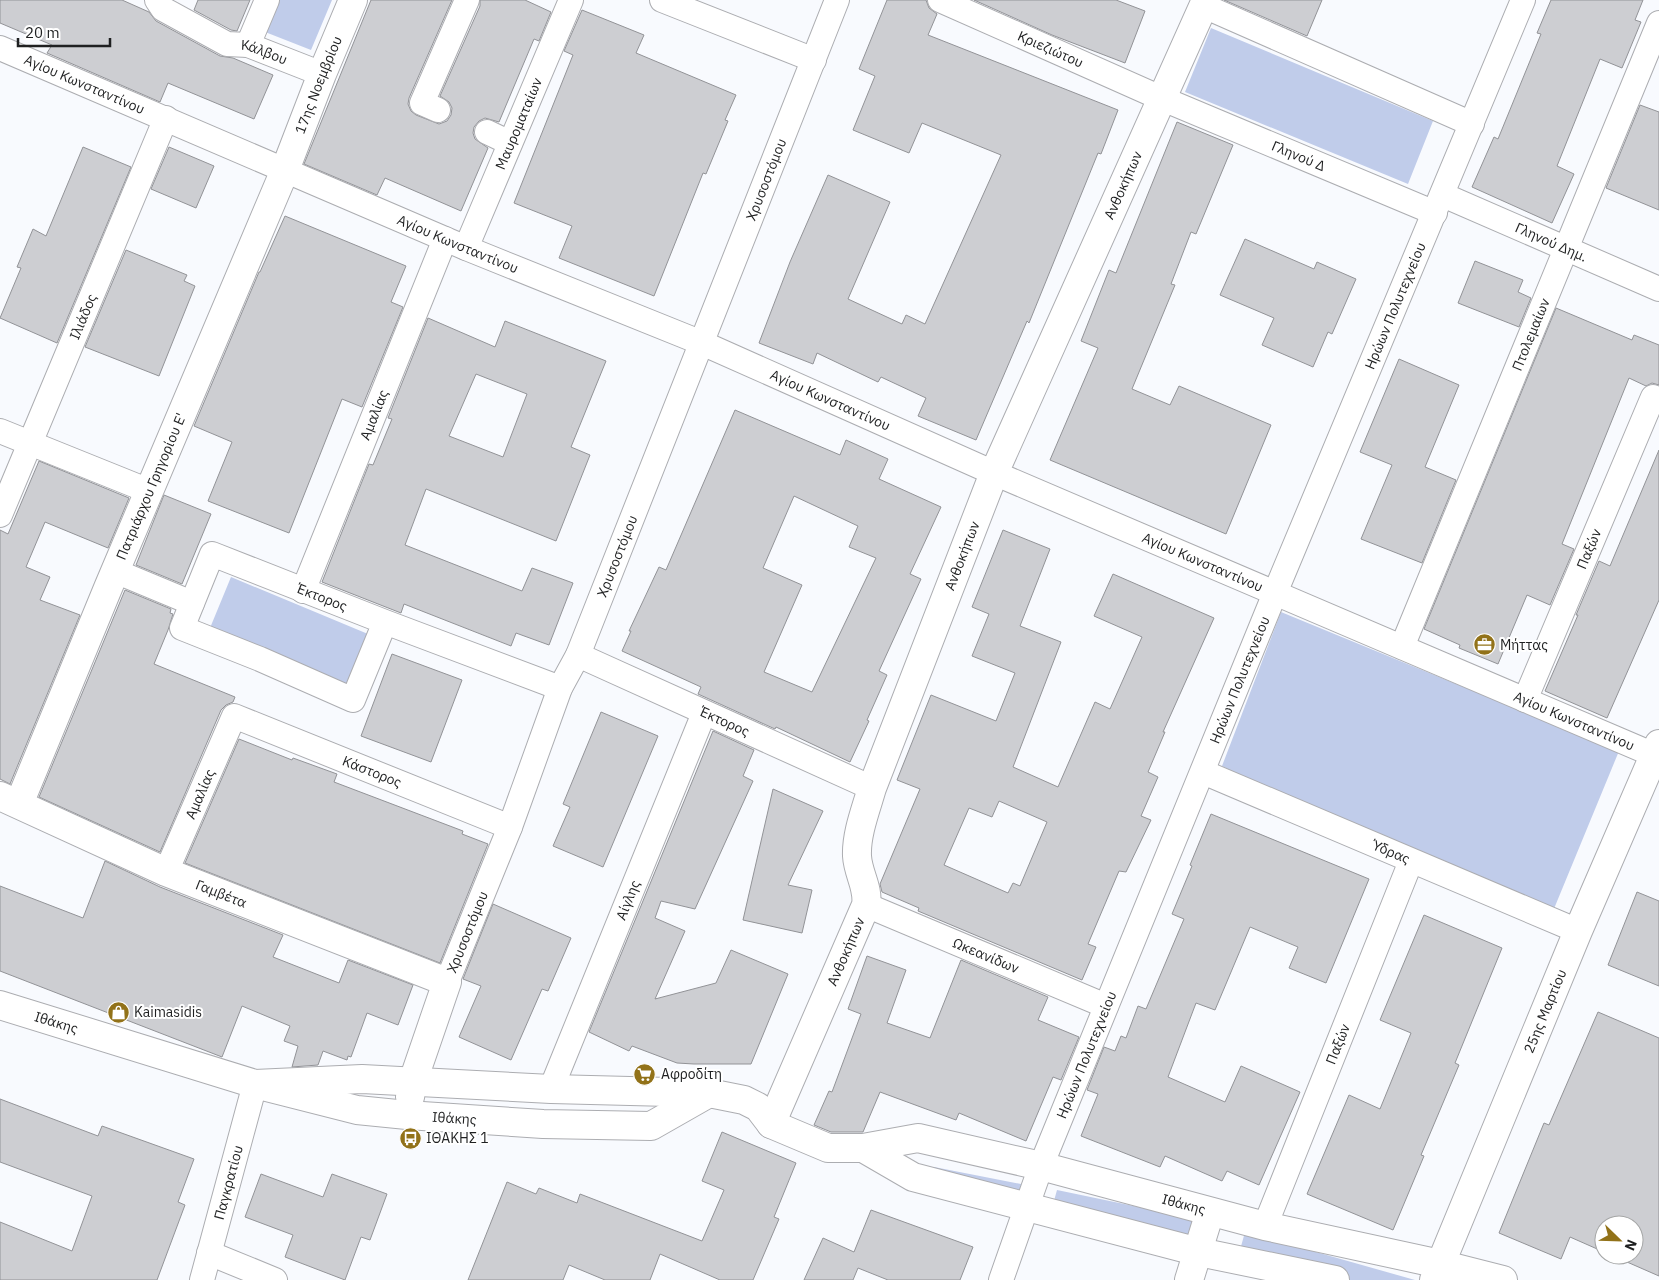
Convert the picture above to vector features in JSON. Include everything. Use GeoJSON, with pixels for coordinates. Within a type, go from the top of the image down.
{"type":"FeatureCollection","features":[{"type":"Feature","properties":{"kind":"street","name":"Κάλβου"},"geometry":{"type":"LineString","coordinates":[[157,0],[163,9],[227,44],[248,45],[322,74]]}},
{"type":"Feature","properties":{"kind":"street"},"geometry":{"type":"LineString","coordinates":[[248,45],[267,0]]}},
{"type":"Feature","properties":{"kind":"street","name":"17ης Νοεμβρίου"},"geometry":{"type":"LineString","coordinates":[[285,170],[353,0]]}},
{"type":"Feature","properties":{"kind":"street"},"geometry":{"type":"LineString","coordinates":[[430,107],[467,0]]}},
{"type":"Feature","properties":{"kind":"street","name":"Μαυροματαίων"},"geometry":{"type":"LineString","coordinates":[[456,243],[510,143],[571,0]]}},
{"type":"Feature","properties":{"kind":"street"},"geometry":{"type":"LineString","coordinates":[[662,0],[814,60]]}},
{"type":"Feature","properties":{"kind":"street","name":"Χρυσοστόμου"},"geometry":{"type":"LineString","coordinates":[[407,1115],[413,1081],[448,982],[510,827],[560,688],[578,655],[837,0]]}},
{"type":"Feature","properties":{"kind":"street","name":"Κριεζιώτου"},"geometry":{"type":"LineString","coordinates":[[940,0],[1163,99]]}},
{"type":"Feature","properties":{"kind":"street","name":"Ηρώων Πολυτεχνείου"},"geometry":{"type":"LineString","coordinates":[[1001,1280],[1041,1166],[1106,1006],[1275,593],[1523,0]]}},
{"type":"Feature","properties":{"kind":"street"},"geometry":{"type":"LineString","coordinates":[[1205,3],[1472,124]]}},
{"type":"Feature","properties":{"kind":"street","name":"Ανθοκήπων"},"geometry":{"type":"LineString","coordinates":[[771,1124],[866,905],[868,897],[858,869],[856,854],[872,788],[994,473],[1205,3]]}},
{"type":"Feature","properties":{"kind":"street","name":"Πτολεμαίων"},"geometry":{"type":"LineString","coordinates":[[1402,648],[1659,23]]}},
{"type":"Feature","properties":{"kind":"street","name":"Αγίου Κωνσταντίνου"},"geometry":{"type":"LineString","coordinates":[[0,48],[456,243],[702,343],[994,473],[1402,648],[1525,700],[1657,752]]}},
{"type":"Feature","properties":{"kind":"street","name":"Γληνού Δ"},"geometry":{"type":"LineString","coordinates":[[1163,99],[1439,204]]}},
{"type":"Feature","properties":{"kind":"street","name":"Ιλιάδος"},"geometry":{"type":"LineString","coordinates":[[0,515],[166,118]]}},
{"type":"Feature","properties":{"kind":"street"},"geometry":{"type":"LineString","coordinates":[[487,132],[510,143]]}},
{"type":"Feature","properties":{"kind":"street","name":"Πατριάρχου Γρηγορίου Ε'"},"geometry":{"type":"LineString","coordinates":[[9,800],[115,571],[285,170]]}},
{"type":"Feature","properties":{"kind":"street","name":"Γληνού Δημ."},"geometry":{"type":"LineString","coordinates":[[1439,204],[1567,249],[1659,289]]}},
{"type":"Feature","properties":{"kind":"street","name":"Αμαλίας"},"geometry":{"type":"LineString","coordinates":[[302,591],[456,243]]}},
{"type":"Feature","properties":{"kind":"street","name":"Παξών"},"geometry":{"type":"LineString","coordinates":[[1525,700],[1653,397]]}},
{"type":"Feature","properties":{"kind":"street"},"geometry":{"type":"LineString","coordinates":[[0,432],[150,490]]}},
{"type":"Feature","properties":{"kind":"street","name":"Έκτορος"},"geometry":{"type":"LineString","coordinates":[[192,603],[212,554],[302,591],[560,688]]}},
{"type":"Feature","properties":{"kind":"street"},"geometry":{"type":"LineString","coordinates":[[115,571],[192,603],[182,628],[260,659],[352,700],[384,622]]}},
{"type":"Feature","properties":{"kind":"street","name":"Έκτορος"},"geometry":{"type":"LineString","coordinates":[[578,655],[872,788]]}},
{"type":"Feature","properties":{"kind":"street","name":"Αίγλης"},"geometry":{"type":"LineString","coordinates":[[551,1089],[704,713]]}},
{"type":"Feature","properties":{"kind":"street","name":"Αμαλίας"},"geometry":{"type":"LineString","coordinates":[[166,872],[234,716]]}},
{"type":"Feature","properties":{"kind":"street","name":"Κάστορος"},"geometry":{"type":"LineString","coordinates":[[234,716],[510,827]]}},
{"type":"Feature","properties":{"kind":"street","name":"25ης Μαρτίου"},"geometry":{"type":"LineString","coordinates":[[1437,1272],[1578,931],[1657,752]]}},
{"type":"Feature","properties":{"kind":"street","name":"Ύδρας"},"geometry":{"type":"LineString","coordinates":[[1203,772],[1578,931]]}},
{"type":"Feature","properties":{"kind":"street","name":"Γαμβέτα"},"geometry":{"type":"LineString","coordinates":[[9,800],[166,872],[448,982]]}},
{"type":"Feature","properties":{"kind":"street","name":"Παξών"},"geometry":{"type":"LineString","coordinates":[[1252,1223],[1411,860]]}},
{"type":"Feature","properties":{"kind":"street","name":"Ωκεανίδων"},"geometry":{"type":"LineString","coordinates":[[866,905],[1106,1006]]}},
{"type":"Feature","properties":{"kind":"street","name":"Ιθάκης"},"geometry":{"type":"LineString","coordinates":[[0,1005],[255,1084],[357,1110],[543,1124],[651,1126],[709,1092]]}},
{"type":"Feature","properties":{"kind":"street","name":"Ιθάκης"},"geometry":{"type":"LineString","coordinates":[[255,1084],[362,1078],[551,1089],[709,1092],[744,1100],[758,1107],[771,1124],[828,1148],[863,1148],[918,1138],[1041,1166],[1437,1272],[1503,1280]]}},
{"type":"Feature","properties":{"kind":"street","name":"Παγκρατίου"},"geometry":{"type":"LineString","coordinates":[[202,1280],[255,1084]]}},
{"type":"Feature","properties":{"kind":"street"},"geometry":{"type":"LineString","coordinates":[[863,1148],[913,1177],[1199,1252],[1224,1269],[1335,1280]]}},
{"type":"Feature","properties":{"kind":"street"},"geometry":{"type":"LineString","coordinates":[[1190,1280],[1210,1212]]}},
{"type":"Feature","properties":{"kind":"street"},"geometry":{"type":"LineString","coordinates":[[1224,1269],[1252,1223]]}},
{"type":"Feature","properties":{"kind":"street"},"geometry":{"type":"LineString","coordinates":[[210,1253],[275,1280]]}},
{"type":"Feature","properties":{"kind":"shaded area"},"geometry":{"type":"Polygon","coordinates":[[[272,0],[332,0],[311,50],[260,30],[272,0]]]}},
{"type":"Feature","properties":{"kind":"shaded area"},"geometry":{"type":"Polygon","coordinates":[[[1211,28],[1433,121],[1408,184],[1185,92],[1211,28]]]}},
{"type":"Feature","properties":{"kind":"shaded area"},"geometry":{"type":"Polygon","coordinates":[[[231,577],[368,634],[346,685],[210,628],[231,577]]]}},
{"type":"Feature","properties":{"kind":"shaded area"},"geometry":{"type":"Polygon","coordinates":[[[1281,612],[1619,751],[1551,916],[1388,854],[1222,766],[1281,612]]]}},
{"type":"Feature","properties":{"kind":"shaded area"},"geometry":{"type":"Polygon","coordinates":[[[934,1167],[1026,1185],[1021,1201],[932,1174],[934,1167]]]}},
{"type":"Feature","properties":{"kind":"shaded area"},"geometry":{"type":"Polygon","coordinates":[[[1057,1190],[1196,1219],[1190,1240],[1052,1208],[1057,1190]]]}},
{"type":"Feature","properties":{"kind":"shaded area"},"geometry":{"type":"Polygon","coordinates":[[[1245,1232],[1415,1280],[1346,1280],[1240,1250],[1245,1232]]]}},
{"type":"Feature","properties":{"kind":"building"},"geometry":{"type":"Polygon","coordinates":[[[0,0],[122,0],[149,12],[156,21],[220,56],[233,58],[273,75],[254,119],[168,83],[160,102],[47,53],[52,45],[0,23],[0,0]]]}},
{"type":"Feature","properties":{"kind":"building"},"geometry":{"type":"Polygon","coordinates":[[[198,0],[250,0],[237,31],[231,30],[194,10],[198,0]]]}},
{"type":"Feature","properties":{"kind":"building"},"geometry":{"type":"Polygon","coordinates":[[[371,0],[452,0],[408,104],[411,111],[416,115],[439,124],[447,121],[451,115],[452,108],[449,102],[440,96],[480,6],[480,0],[525,0],[551,12],[539,41],[534,39],[499,122],[485,118],[474,127],[475,139],[488,148],[461,211],[385,178],[377,195],[304,164],[371,0]]]}},
{"type":"Feature","properties":{"kind":"building"},"geometry":{"type":"Polygon","coordinates":[[[887,0],[926,0],[929,8],[937,14],[928,35],[1118,110],[1101,154],[1098,153],[1029,323],[1027,321],[976,440],[918,416],[926,398],[881,377],[878,382],[817,353],[813,364],[759,343],[790,262],[828,175],[890,202],[848,299],[902,324],[906,315],[925,324],[1001,155],[922,123],[909,153],[853,130],[875,76],[859,69],[887,0]]]}},
{"type":"Feature","properties":{"kind":"building"},"geometry":{"type":"Polygon","coordinates":[[[974,0],[1116,0],[1145,11],[1125,63],[1052,35],[974,0]]]}},
{"type":"Feature","properties":{"kind":"building"},"geometry":{"type":"Polygon","coordinates":[[[1224,0],[1322,0],[1307,36],[1224,0]]]}},
{"type":"Feature","properties":{"kind":"building"},"geometry":{"type":"Polygon","coordinates":[[[1551,0],[1643,0],[1635,20],[1641,22],[1622,68],[1600,59],[1557,166],[1574,174],[1552,223],[1472,187],[1494,137],[1498,139],[1541,34],[1537,33],[1551,0]]]}},
{"type":"Feature","properties":{"kind":"building"},"geometry":{"type":"Polygon","coordinates":[[[582,10],[644,35],[636,53],[736,95],[725,120],[728,121],[706,174],[703,173],[654,296],[559,258],[572,226],[514,203],[573,55],[564,51],[582,10]]]}},
{"type":"Feature","properties":{"kind":"building"},"geometry":{"type":"Polygon","coordinates":[[[1640,105],[1659,112],[1659,210],[1606,188],[1640,105]]]}},
{"type":"Feature","properties":{"kind":"building"},"geometry":{"type":"Polygon","coordinates":[[[1177,122],[1233,145],[1196,234],[1191,232],[1171,284],[1175,285],[1132,389],[1170,405],[1179,386],[1271,425],[1226,534],[1050,460],[1098,348],[1081,341],[1109,270],[1116,273],[1177,122]]]}},
{"type":"Feature","properties":{"kind":"building"},"geometry":{"type":"Polygon","coordinates":[[[83,147],[131,167],[57,343],[0,318],[21,268],[17,267],[33,229],[46,236],[83,147]]]}},
{"type":"Feature","properties":{"kind":"building"},"geometry":{"type":"Polygon","coordinates":[[[169,147],[214,166],[196,208],[151,189],[169,147]]]}},
{"type":"Feature","properties":{"kind":"building"},"geometry":{"type":"Polygon","coordinates":[[[285,216],[406,266],[391,302],[403,307],[362,407],[342,399],[289,533],[208,501],[232,442],[194,426],[259,272],[285,216]]]}},
{"type":"Feature","properties":{"kind":"building"},"geometry":{"type":"Polygon","coordinates":[[[1245,239],[1314,269],[1317,262],[1356,279],[1332,334],[1328,332],[1313,367],[1262,345],[1274,318],[1220,295],[1245,239]]]}},
{"type":"Feature","properties":{"kind":"building"},"geometry":{"type":"Polygon","coordinates":[[[126,250],[187,275],[184,281],[195,286],[159,376],[85,347],[126,250]]]}},
{"type":"Feature","properties":{"kind":"building"},"geometry":{"type":"Polygon","coordinates":[[[1475,261],[1523,280],[1518,292],[1531,298],[1519,327],[1458,303],[1475,261]]]}},
{"type":"Feature","properties":{"kind":"building"},"geometry":{"type":"Polygon","coordinates":[[[1556,308],[1632,340],[1634,335],[1659,345],[1659,385],[1652,383],[1646,386],[1629,378],[1562,544],[1574,549],[1550,605],[1527,595],[1498,664],[1459,648],[1460,645],[1424,629],[1556,308]]]}},
{"type":"Feature","properties":{"kind":"building"},"geometry":{"type":"Polygon","coordinates":[[[428,318],[495,347],[505,321],[606,361],[571,447],[590,455],[556,541],[426,489],[405,545],[522,591],[532,568],[573,583],[549,645],[516,633],[511,646],[404,604],[401,613],[322,582],[369,464],[373,465],[392,419],[388,418],[428,318]],[[476,374],[449,436],[503,457],[527,394],[476,374]]]}},
{"type":"Feature","properties":{"kind":"building"},"geometry":{"type":"Polygon","coordinates":[[[1399,359],[1459,385],[1425,467],[1456,480],[1422,563],[1361,539],[1392,465],[1360,452],[1399,359]]]}},
{"type":"Feature","properties":{"kind":"building"},"geometry":{"type":"Polygon","coordinates":[[[735,410],[840,455],[846,440],[888,459],[879,479],[941,507],[910,574],[921,579],[879,671],[887,675],[850,762],[776,727],[775,729],[698,694],[701,687],[622,651],[631,631],[629,631],[659,567],[666,570],[735,410]],[[794,496],[763,568],[802,585],[764,672],[812,692],[876,558],[849,547],[858,526],[794,496]]]}},
{"type":"Feature","properties":{"kind":"building"},"geometry":{"type":"Polygon","coordinates":[[[1659,450],[1659,600],[1607,718],[1545,691],[1599,561],[1610,566],[1659,450]]]}},
{"type":"Feature","properties":{"kind":"building"},"geometry":{"type":"Polygon","coordinates":[[[39,461],[129,498],[108,548],[45,522],[26,567],[50,577],[40,600],[80,615],[10,784],[0,779],[0,530],[8,534],[39,461]]]}},
{"type":"Feature","properties":{"kind":"building"},"geometry":{"type":"Polygon","coordinates":[[[164,495],[211,514],[182,584],[136,565],[164,495]]]}},
{"type":"Feature","properties":{"kind":"building"},"geometry":{"type":"Polygon","coordinates":[[[1003,530],[1050,549],[1020,626],[1061,642],[1013,767],[1058,787],[1095,702],[1110,709],[1142,637],[1094,616],[1113,574],[1214,618],[1163,732],[1165,732],[1148,772],[1158,777],[1141,816],[1151,820],[1126,872],[1119,871],[1088,944],[1096,947],[1082,980],[918,911],[919,908],[882,892],[880,884],[920,789],[897,780],[931,695],[996,721],[1015,673],[972,656],[989,614],[972,607],[1003,530]],[[999,801],[992,817],[969,808],[944,865],[1008,893],[1013,883],[1020,886],[1047,822],[999,801]]]}},
{"type":"Feature","properties":{"kind":"building"},"geometry":{"type":"Polygon","coordinates":[[[125,590],[171,609],[170,613],[173,614],[154,664],[235,697],[233,702],[221,710],[160,852],[39,797],[125,590]]]}},
{"type":"Feature","properties":{"kind":"building"},"geometry":{"type":"Polygon","coordinates":[[[392,654],[462,680],[431,762],[361,736],[392,654]]]}},
{"type":"Feature","properties":{"kind":"building"},"geometry":{"type":"Polygon","coordinates":[[[601,712],[658,736],[603,867],[553,846],[570,807],[563,804],[601,712]]]}},
{"type":"Feature","properties":{"kind":"building"},"geometry":{"type":"Polygon","coordinates":[[[713,731],[754,750],[743,776],[753,781],[695,909],[661,901],[655,918],[685,931],[655,999],[716,983],[731,950],[788,974],[751,1064],[677,1063],[632,1046],[629,1051],[589,1032],[713,731]]]}},
{"type":"Feature","properties":{"kind":"building"},"geometry":{"type":"Polygon","coordinates":[[[239,739],[292,760],[293,758],[337,774],[334,782],[463,831],[462,834],[488,844],[440,963],[185,863],[239,739]]]}},
{"type":"Feature","properties":{"kind":"building"},"geometry":{"type":"Polygon","coordinates":[[[773,789],[823,811],[788,885],[812,890],[802,933],[743,920],[773,789]]]}},
{"type":"Feature","properties":{"kind":"building"},"geometry":{"type":"Polygon","coordinates":[[[1211,814],[1369,879],[1326,983],[1289,968],[1298,947],[1250,927],[1215,1010],[1196,1003],[1168,1077],[1225,1102],[1241,1066],[1300,1092],[1259,1185],[1227,1171],[1222,1181],[1165,1156],[1160,1167],[1081,1136],[1098,1094],[1087,1090],[1104,1047],[1115,1051],[1121,1036],[1126,1038],[1138,1006],[1146,1009],[1184,919],[1172,914],[1211,814]]]}},
{"type":"Feature","properties":{"kind":"building"},"geometry":{"type":"Polygon","coordinates":[[[105,861],[160,887],[283,935],[273,957],[339,983],[348,960],[413,985],[398,1025],[367,1013],[351,1057],[348,1056],[347,1060],[323,1051],[318,1065],[292,1067],[298,1046],[284,1041],[290,1026],[242,1006],[222,1057],[0,971],[0,886],[83,918],[105,861]]]}},
{"type":"Feature","properties":{"kind":"building"},"geometry":{"type":"Polygon","coordinates":[[[1637,892],[1659,901],[1659,986],[1608,965],[1637,892]]]}},
{"type":"Feature","properties":{"kind":"building"},"geometry":{"type":"Polygon","coordinates":[[[493,904],[571,938],[548,991],[542,989],[511,1060],[459,1037],[481,986],[463,979],[493,904]]]}},
{"type":"Feature","properties":{"kind":"building"},"geometry":{"type":"Polygon","coordinates":[[[1424,915],[1502,948],[1455,1063],[1459,1065],[1421,1155],[1424,1156],[1393,1230],[1307,1194],[1349,1095],[1380,1109],[1411,1033],[1380,1020],[1424,915]]]}},
{"type":"Feature","properties":{"kind":"building"},"geometry":{"type":"Polygon","coordinates":[[[867,956],[906,970],[887,1023],[930,1038],[961,960],[1048,997],[1038,1020],[1079,1037],[1061,1080],[1053,1077],[1026,1141],[959,1113],[956,1120],[880,1092],[863,1132],[831,1132],[814,1125],[829,1091],[832,1092],[861,1014],[848,1009],[867,956]]]}},
{"type":"Feature","properties":{"kind":"building"},"geometry":{"type":"Polygon","coordinates":[[[1598,1012],[1659,1038],[1659,1276],[1634,1265],[1644,1265],[1644,1215],[1594,1215],[1594,1248],[1570,1237],[1561,1259],[1499,1233],[1544,1123],[1549,1125],[1598,1012]]]}},
{"type":"Feature","properties":{"kind":"building"},"geometry":{"type":"Polygon","coordinates":[[[0,1099],[98,1136],[102,1126],[194,1159],[178,1202],[185,1205],[157,1280],[0,1280],[0,1222],[72,1251],[92,1196],[0,1162],[0,1099]]]}},
{"type":"Feature","properties":{"kind":"building"},"geometry":{"type":"Polygon","coordinates":[[[722,1132],[796,1163],[774,1217],[779,1219],[753,1280],[720,1280],[660,1254],[650,1280],[605,1280],[569,1265],[563,1280],[468,1280],[507,1182],[536,1194],[539,1188],[577,1203],[580,1194],[702,1241],[724,1190],[702,1181],[722,1132]]]}},
{"type":"Feature","properties":{"kind":"building"},"geometry":{"type":"Polygon","coordinates":[[[261,1174],[323,1197],[332,1174],[387,1194],[370,1240],[361,1237],[345,1280],[285,1257],[293,1235],[245,1217],[261,1174]]]}},
{"type":"Feature","properties":{"kind":"building"},"geometry":{"type":"Polygon","coordinates":[[[871,1210],[973,1247],[960,1280],[888,1280],[858,1268],[853,1280],[804,1280],[823,1238],[854,1252],[871,1210]]]}},
{"type":"Feature","properties":{"kind":"place","name":"Μήττας"},"geometry":{"type":"Point","coordinates":[1484,645]}},
{"type":"Feature","properties":{"kind":"place","name":"Kaimasidis"},"geometry":{"type":"Point","coordinates":[118,1012]}},
{"type":"Feature","properties":{"kind":"place","name":"Αφροδίτη"},"geometry":{"type":"Point","coordinates":[645,1074]}},
{"type":"Feature","properties":{"kind":"place","name":"ΙΘΑΚΗΣ 1"},"geometry":{"type":"Point","coordinates":[410,1138]}}]}
